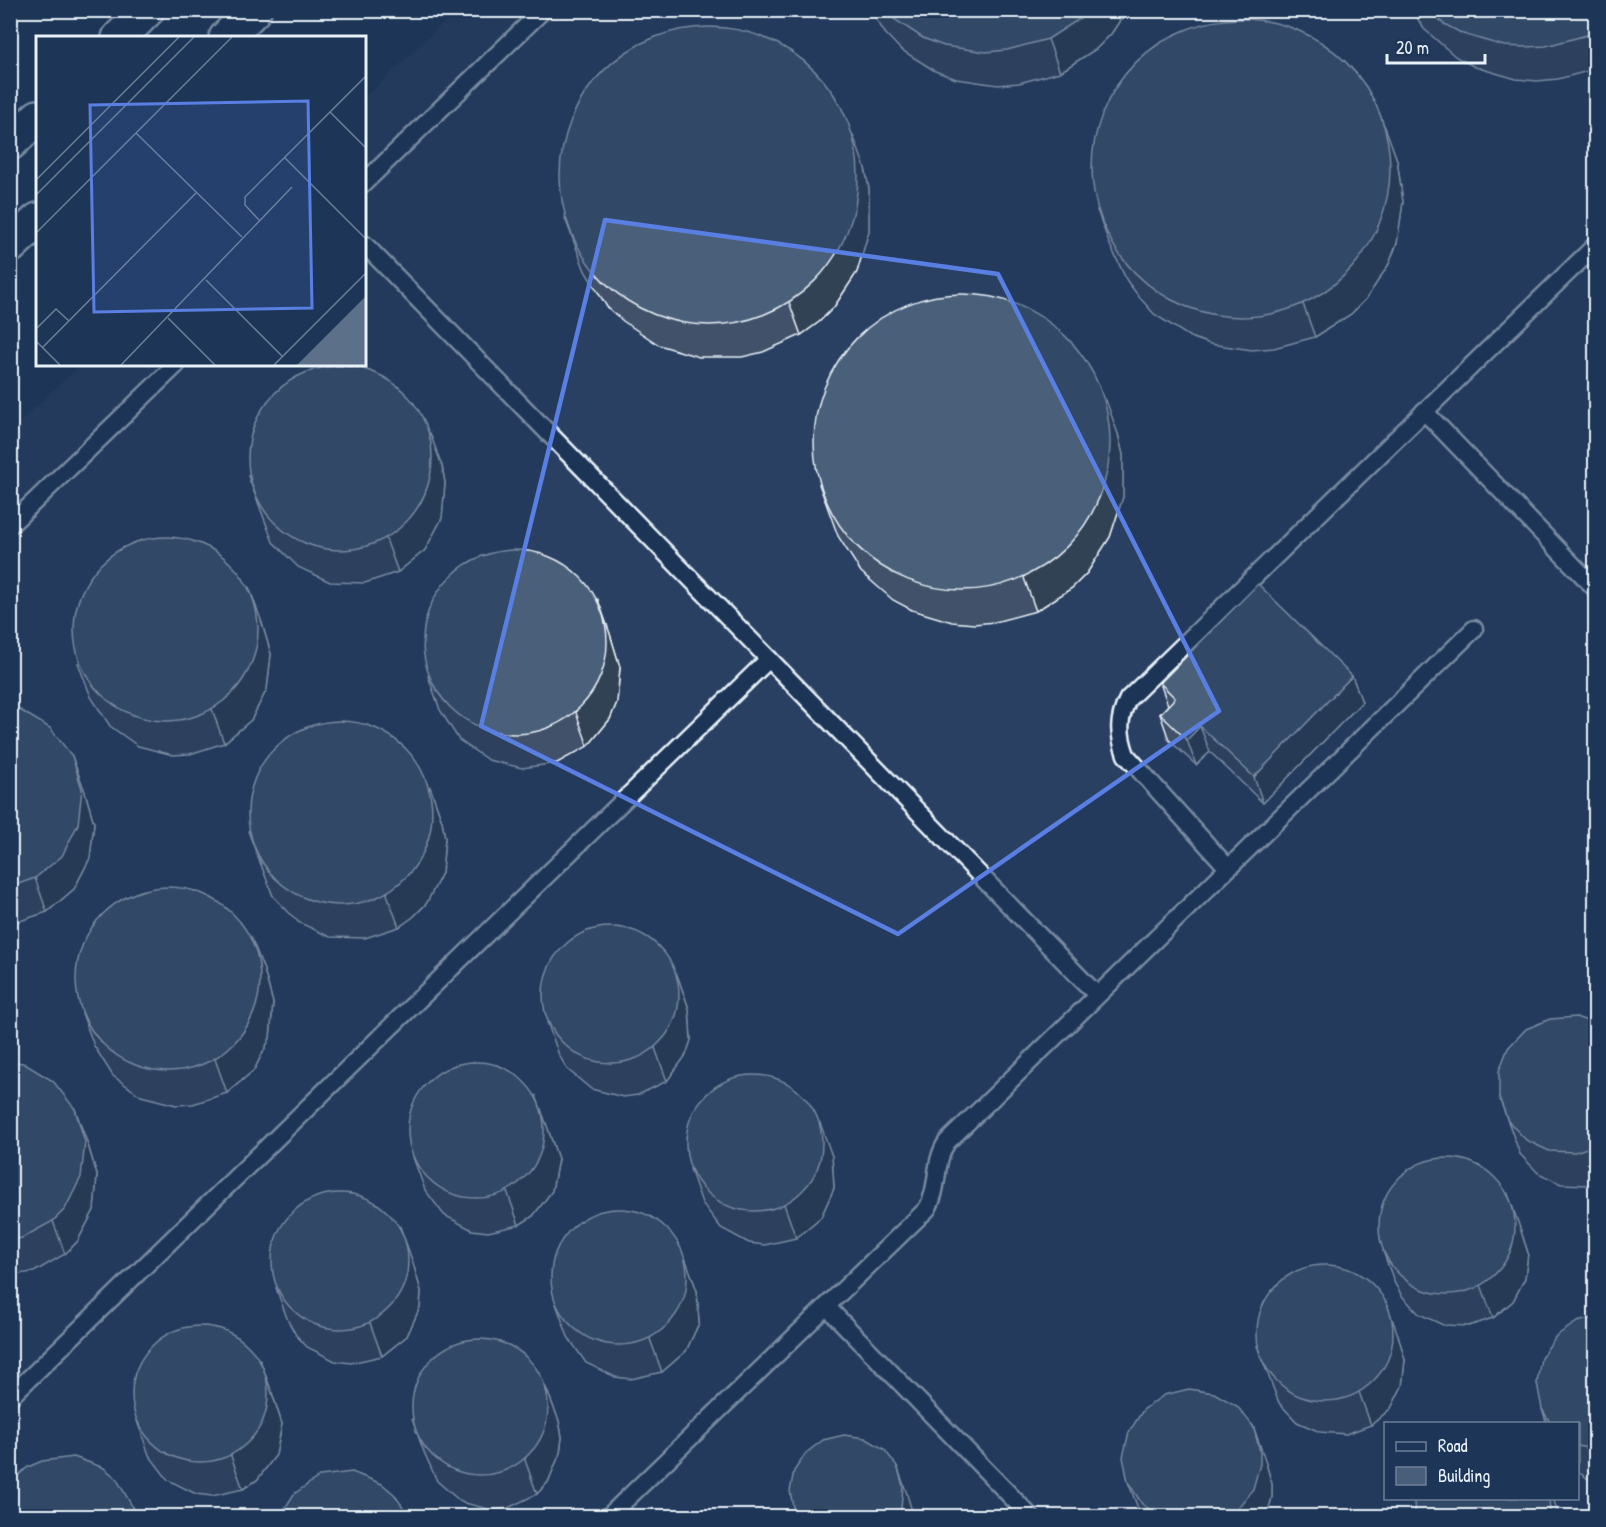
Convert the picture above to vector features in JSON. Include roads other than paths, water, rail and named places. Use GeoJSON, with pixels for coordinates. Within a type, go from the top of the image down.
{"type":"FeatureCollection","features":[{"type":"Feature","properties":{"kind":"street"},"geometry":{"type":"LineString","coordinates":[[121,36],[147,10]]}},
{"type":"Feature","properties":{"kind":"street"},"geometry":{"type":"LineString","coordinates":[[228,36],[254,10]]}},
{"type":"Feature","properties":{"kind":"street"},"geometry":{"type":"LineString","coordinates":[[10,143],[36,119]]}},
{"type":"Feature","properties":{"kind":"street"},"geometry":{"type":"LineString","coordinates":[[10,246],[36,222]]}},
{"type":"Feature","properties":{"kind":"lane"},"geometry":{"type":"LineString","coordinates":[[366,181],[543,10]]}},
{"type":"Feature","properties":{"kind":"lane"},"geometry":{"type":"LineString","coordinates":[[1228,868],[1126,754],[1119,736],[1120,714],[1128,699],[1596,245]]}},
{"type":"Feature","properties":{"kind":"lane"},"geometry":{"type":"LineString","coordinates":[[366,246],[1097,995]]}},
{"type":"Feature","properties":{"kind":"lane"},"geometry":{"type":"LineString","coordinates":[[10,525],[175,366]]}},
{"type":"Feature","properties":{"kind":"lane"},"geometry":{"type":"LineString","coordinates":[[1424,411],[1596,589]]}},
{"type":"Feature","properties":{"kind":"lane"},"geometry":{"type":"LineString","coordinates":[[609,1516],[927,1209],[933,1200],[941,1151],[947,1142],[1474,629]]}},
{"type":"Feature","properties":{"kind":"lane"},"geometry":{"type":"LineString","coordinates":[[10,1397],[769,659]]}},
{"type":"Feature","properties":{"kind":"lane"},"geometry":{"type":"LineString","coordinates":[[827,1306],[1030,1516]]}}]}
